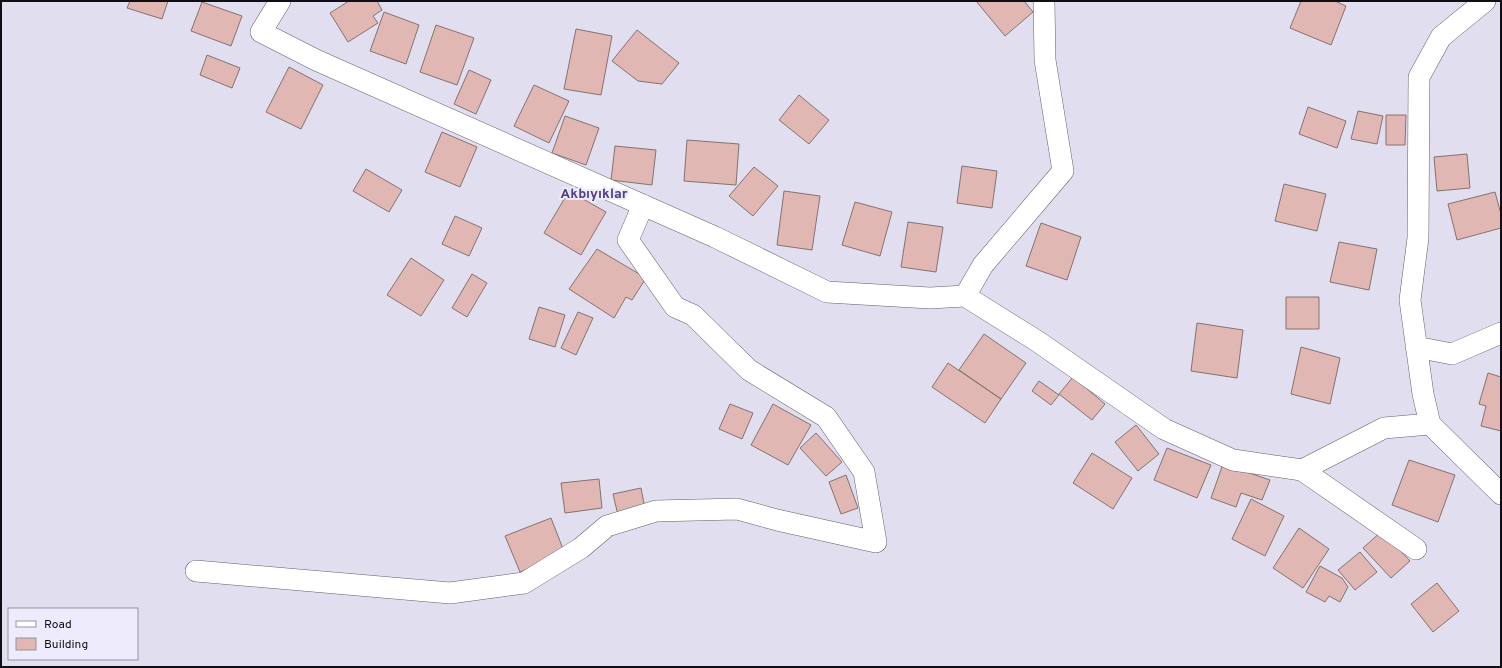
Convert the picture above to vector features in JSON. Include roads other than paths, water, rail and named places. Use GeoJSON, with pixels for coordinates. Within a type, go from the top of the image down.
{"type":"FeatureCollection","features":[{"type":"Feature","properties":{"kind":"street"},"geometry":{"type":"LineString","coordinates":[[280,1],[261,32],[316,60],[715,237],[827,292],[930,298],[965,296],[1037,341],[1164,429],[1233,460],[1302,470],[1416,549]]}},
{"type":"Feature","properties":{"kind":"street"},"geometry":{"type":"LineString","coordinates":[[965,296],[983,265],[1064,171],[1045,60],[1044,1]]}},
{"type":"Feature","properties":{"kind":"street"},"geometry":{"type":"LineString","coordinates":[[1485,1],[1441,38],[1419,77],[1418,238],[1410,300],[1422,394],[1430,424],[1501,494]]}},
{"type":"Feature","properties":{"kind":"street"},"geometry":{"type":"LineString","coordinates":[[196,571],[450,594],[524,583],[581,548],[607,526],[656,511],[737,509],[776,520],[876,542],[864,472],[826,417],[749,370],[693,315],[675,307],[628,240],[643,205]]}},
{"type":"Feature","properties":{"kind":"street"},"geometry":{"type":"LineString","coordinates":[[1416,347],[1452,354],[1501,333]]}},
{"type":"Feature","properties":{"kind":"street"},"geometry":{"type":"LineString","coordinates":[[1302,470],[1384,428],[1430,424]]}},
{"type":"Feature","properties":{"kind":"district","name":"Akbıyıklar"},"geometry":{"type":"Point","coordinates":[594,194]}}]}
